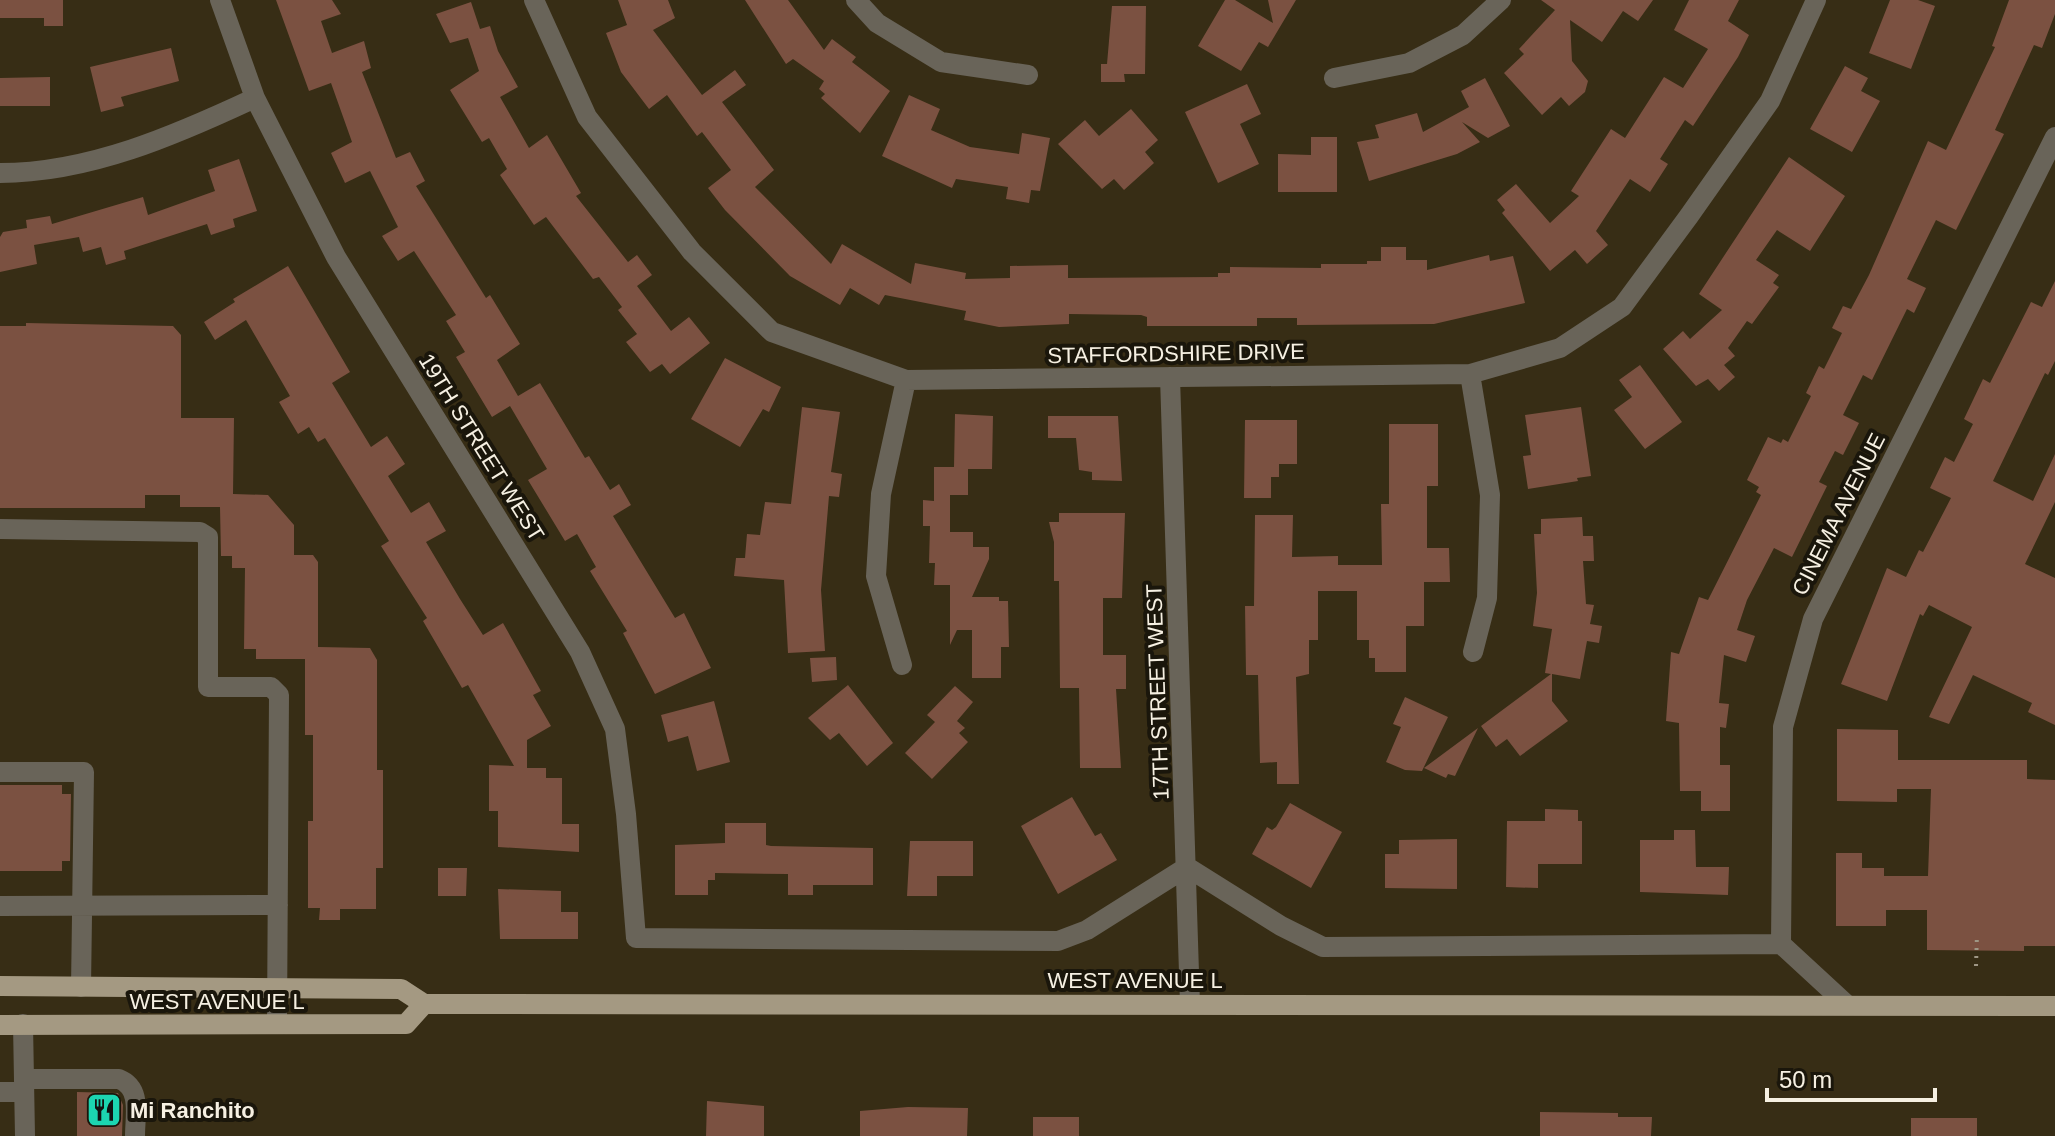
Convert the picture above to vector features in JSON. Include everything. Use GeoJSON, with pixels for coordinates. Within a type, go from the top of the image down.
{"type":"FeatureCollection","features":[{"type":"Feature","properties":{"kind":"main road","name":"WEST AVENUE L"},"geometry":{"type":"LineString","coordinates":[[0,986],[401,989],[424,1004],[1845,1003],[2055,1006]]}},
{"type":"Feature","properties":{"kind":"main road","name":"WEST AVENUE L"},"geometry":{"type":"LineString","coordinates":[[0,1025],[406,1024],[424,1004]]}},
{"type":"Feature","properties":{"kind":"street","name":"19TH STREET WEST"},"geometry":{"type":"LineString","coordinates":[[220,0],[255,98],[336,257],[580,652],[615,729],[626,814],[636,938]]}},
{"type":"Feature","properties":{"kind":"street","name":"STAFFORDSHIRE DRIVE"},"geometry":{"type":"LineString","coordinates":[[534,0],[587,117],[692,252],[772,332],[906,380],[1470,374],[1560,348],[1622,307],[1770,101],[1816,0]]}},
{"type":"Feature","properties":{"kind":"street"},"geometry":{"type":"LineString","coordinates":[[856,0],[877,23],[941,62],[1028,75]]}},
{"type":"Feature","properties":{"kind":"street"},"geometry":{"type":"LineString","coordinates":[[1334,78],[1409,63],[1463,35],[1501,0]]}},
{"type":"Feature","properties":{"kind":"street"},"geometry":{"type":"LineString","coordinates":[[0,173],[106,158],[190,128],[255,98]]}},
{"type":"Feature","properties":{"kind":"street","name":"CINEMA AVENUE"},"geometry":{"type":"LineString","coordinates":[[1781,944],[1783,727],[1813,619],[2055,137]]}},
{"type":"Feature","properties":{"kind":"street"},"geometry":{"type":"LineString","coordinates":[[1470,374],[1490,495],[1487,598],[1473,652]]}},
{"type":"Feature","properties":{"kind":"street","name":"17TH STREET WEST"},"geometry":{"type":"LineString","coordinates":[[1170,377],[1190,1004]]}},
{"type":"Feature","properties":{"kind":"street"},"geometry":{"type":"LineString","coordinates":[[902,665],[876,576],[881,494],[906,380]]}},
{"type":"Feature","properties":{"kind":"street"},"geometry":{"type":"LineString","coordinates":[[0,529],[200,532],[208,537],[208,687],[271,687],[279,695],[277,1024]]}},
{"type":"Feature","properties":{"kind":"street"},"geometry":{"type":"LineString","coordinates":[[0,772],[84,772],[81,987]]}},
{"type":"Feature","properties":{"kind":"street"},"geometry":{"type":"LineString","coordinates":[[1187,867],[1281,926],[1323,947],[1781,944],[1845,1003]]}},
{"type":"Feature","properties":{"kind":"street","name":"WEST AVENUE L"},"geometry":{"type":"LineString","coordinates":[[636,938],[1058,941],[1087,930],[1187,867]]}},
{"type":"Feature","properties":{"kind":"street"},"geometry":{"type":"LineString","coordinates":[[0,906],[278,905]]}},
{"type":"Feature","properties":{"kind":"street"},"geometry":{"type":"LineString","coordinates":[[23,1024],[25,1136]]}},
{"type":"Feature","properties":{"kind":"street"},"geometry":{"type":"LineString","coordinates":[[0,1092],[24,1086],[119,1079],[130,1083],[135,1091],[135,1136]]}},
{"type":"Feature","properties":{"kind":"path"},"geometry":{"type":"LineString","coordinates":[[1976,966],[1977,934]]}},
{"type":"Feature","properties":{"kind":"building"},"geometry":{"type":"Polygon","coordinates":[[[0,0],[63,0],[63,26],[44,26],[44,18],[0,18],[0,0]]]}},
{"type":"Feature","properties":{"kind":"building"},"geometry":{"type":"Polygon","coordinates":[[[276,0],[332,0],[341,14],[321,21],[332,53],[364,41],[371,68],[362,72],[396,158],[410,152],[425,181],[416,186],[486,298],[490,295],[520,344],[497,360],[518,396],[540,383],[585,458],[589,456],[610,490],[619,484],[631,505],[613,516],[675,618],[684,613],[711,668],[655,694],[623,633],[627,631],[590,571],[596,567],[577,534],[565,541],[528,480],[547,469],[510,406],[492,417],[456,357],[465,352],[446,321],[456,315],[414,251],[398,261],[382,236],[398,227],[370,171],[345,183],[331,153],[352,142],[331,83],[309,91],[276,0]]]}},
{"type":"Feature","properties":{"kind":"building"},"geometry":{"type":"Polygon","coordinates":[[[618,0],[668,0],[675,18],[653,30],[702,95],[735,70],[746,85],[722,102],[774,170],[755,187],[831,264],[842,244],[911,284],[915,263],[966,273],[965,279],[1010,278],[1010,266],[1068,265],[1068,278],[1218,277],[1218,273],[1230,273],[1230,267],[1321,268],[1321,264],[1367,264],[1367,261],[1381,261],[1381,247],[1406,247],[1406,260],[1427,260],[1427,270],[1489,255],[1490,261],[1513,256],[1525,303],[1434,324],[1297,325],[1297,318],[1257,318],[1257,326],[1147,326],[1147,317],[1141,315],[1069,314],[1069,324],[999,327],[964,320],[966,311],[885,295],[879,305],[850,288],[840,305],[790,276],[725,210],[708,188],[731,170],[702,132],[697,136],[667,95],[649,109],[621,72],[606,33],[627,25],[618,0]]]}},
{"type":"Feature","properties":{"kind":"building"},"geometry":{"type":"Polygon","coordinates":[[[745,0],[788,0],[824,50],[832,39],[856,57],[852,62],[890,91],[860,133],[821,98],[825,94],[819,89],[824,81],[793,59],[786,64],[745,0]]]}},
{"type":"Feature","properties":{"kind":"building"},"geometry":{"type":"Polygon","coordinates":[[[1225,0],[1235,0],[1273,23],[1268,0],[1296,0],[1268,47],[1259,42],[1241,71],[1198,46],[1225,0]]]}},
{"type":"Feature","properties":{"kind":"building"},"geometry":{"type":"Polygon","coordinates":[[[1541,0],[1653,0],[1638,21],[1623,11],[1602,42],[1570,20],[1572,61],[1588,81],[1585,92],[1569,106],[1561,97],[1542,115],[1504,73],[1524,54],[1519,49],[1555,10],[1541,0]]]}},
{"type":"Feature","properties":{"kind":"building"},"geometry":{"type":"Polygon","coordinates":[[[1689,0],[1739,0],[1728,21],[1749,35],[1738,57],[1693,126],[1685,120],[1660,159],[1668,164],[1650,192],[1630,179],[1596,231],[1608,245],[1587,264],[1575,250],[1550,271],[1502,213],[1505,210],[1497,200],[1516,184],[1550,223],[1579,196],[1571,191],[1611,129],[1625,138],[1664,77],[1683,88],[1708,49],[1674,30],[1689,0]]]}},
{"type":"Feature","properties":{"kind":"building"},"geometry":{"type":"Polygon","coordinates":[[[1890,0],[1918,0],[1935,6],[1911,69],[1869,53],[1890,0]]]}},
{"type":"Feature","properties":{"kind":"building"},"geometry":{"type":"Polygon","coordinates":[[[2009,0],[2055,0],[2055,14],[2042,48],[2034,45],[1995,130],[2004,134],[1956,230],[1936,220],[1907,279],[1926,288],[1914,313],[1907,309],[1872,380],[1863,375],[1843,415],[1859,423],[1843,455],[1835,451],[1819,482],[1827,486],[1792,557],[1774,548],[1747,600],[1737,630],[1755,636],[1746,662],[1724,655],[1719,703],[1729,704],[1726,728],[1720,727],[1720,765],[1730,765],[1730,811],[1701,811],[1701,791],[1680,791],[1679,723],[1666,721],[1671,652],[1679,654],[1699,597],[1708,600],[1761,495],[1756,492],[1759,487],[1747,480],[1768,437],[1781,443],[1783,439],[1788,442],[1811,396],[1806,393],[1819,366],[1824,369],[1842,333],[1832,328],[1843,306],[1851,309],[1869,275],[1928,141],[1946,150],[1995,47],[1992,46],[2009,0]]]}},
{"type":"Feature","properties":{"kind":"building"},"geometry":{"type":"Polygon","coordinates":[[[471,2],[480,29],[490,26],[498,51],[518,87],[500,97],[529,148],[547,135],[581,193],[576,196],[628,262],[637,255],[652,275],[637,286],[671,331],[689,317],[710,343],[670,374],[662,364],[650,372],[626,342],[637,334],[618,310],[622,307],[599,277],[593,279],[546,217],[534,225],[500,175],[507,169],[489,138],[482,142],[450,90],[479,71],[468,38],[450,43],[436,14],[471,2]]]}},
{"type":"Feature","properties":{"kind":"building"},"geometry":{"type":"Polygon","coordinates":[[[1112,6],[1146,6],[1145,74],[1124,74],[1125,82],[1101,82],[1101,64],[1107,64],[1112,6]]]}},
{"type":"Feature","properties":{"kind":"building"},"geometry":{"type":"Polygon","coordinates":[[[171,48],[179,81],[121,97],[124,106],[101,112],[90,67],[171,48]]]}},
{"type":"Feature","properties":{"kind":"building"},"geometry":{"type":"Polygon","coordinates":[[[1845,66],[1868,78],[1861,91],[1880,101],[1852,152],[1810,129],[1845,66]]]}},
{"type":"Feature","properties":{"kind":"building"},"geometry":{"type":"Polygon","coordinates":[[[50,77],[50,106],[0,106],[0,78],[50,77]]]}},
{"type":"Feature","properties":{"kind":"building"},"geometry":{"type":"Polygon","coordinates":[[[1485,78],[1510,126],[1488,138],[1462,122],[1480,142],[1457,154],[1369,181],[1357,142],[1379,138],[1375,125],[1417,113],[1423,132],[1469,107],[1461,91],[1485,78]]]}},
{"type":"Feature","properties":{"kind":"building"},"geometry":{"type":"Polygon","coordinates":[[[1247,84],[1261,114],[1240,124],[1259,164],[1218,183],[1185,112],[1247,84]]]}},
{"type":"Feature","properties":{"kind":"building"},"geometry":{"type":"Polygon","coordinates":[[[909,95],[940,109],[931,130],[970,147],[1019,154],[1022,133],[1050,138],[1040,191],[1031,190],[1029,203],[1006,199],[1008,187],[956,179],[952,188],[882,156],[909,95]]]}},
{"type":"Feature","properties":{"kind":"building"},"geometry":{"type":"Polygon","coordinates":[[[1131,109],[1158,140],[1145,152],[1154,163],[1124,190],[1114,179],[1102,189],[1058,144],[1085,120],[1099,136],[1131,109]]]}},
{"type":"Feature","properties":{"kind":"building"},"geometry":{"type":"Polygon","coordinates":[[[1311,137],[1337,137],[1337,192],[1278,192],[1278,154],[1311,155],[1311,137]]]}},
{"type":"Feature","properties":{"kind":"building"},"geometry":{"type":"Polygon","coordinates":[[[1789,157],[1845,196],[1810,251],[1777,230],[1756,260],[1779,275],[1773,283],[1779,287],[1752,324],[1747,321],[1728,348],[1735,356],[1724,365],[1735,377],[1719,391],[1708,379],[1696,386],[1663,349],[1683,331],[1690,339],[1722,310],[1699,294],[1789,157]]]}},
{"type":"Feature","properties":{"kind":"building"},"geometry":{"type":"Polygon","coordinates":[[[239,159],[257,211],[233,219],[235,227],[211,235],[207,224],[124,251],[126,259],[106,265],[101,247],[83,252],[79,237],[34,245],[37,264],[0,272],[0,237],[3,232],[27,228],[26,220],[50,216],[52,224],[143,197],[148,215],[215,191],[208,170],[239,159]]]}},
{"type":"Feature","properties":{"kind":"building"},"geometry":{"type":"Polygon","coordinates":[[[288,266],[350,372],[332,383],[371,447],[387,436],[405,464],[388,476],[411,513],[429,502],[446,531],[426,542],[483,635],[503,623],[541,691],[533,695],[551,726],[527,740],[527,768],[546,768],[546,778],[562,778],[562,824],[579,824],[579,852],[498,847],[498,811],[489,811],[489,765],[514,766],[468,685],[462,688],[423,621],[427,618],[381,546],[389,541],[325,438],[318,442],[309,427],[298,434],[279,402],[290,396],[246,320],[215,340],[204,322],[235,302],[233,299],[288,266]]]}},
{"type":"Feature","properties":{"kind":"building"},"geometry":{"type":"Polygon","coordinates":[[[2055,281],[2055,361],[2048,375],[2045,373],[1993,481],[2033,501],[2055,454],[2055,502],[2025,564],[2055,578],[2055,725],[2028,712],[2032,703],[1973,675],[1949,724],[1929,717],[1972,627],[1929,605],[1923,616],[1920,614],[1887,701],[1841,684],[1887,568],[1906,577],[1951,498],[1930,488],[1945,457],[1954,462],[1973,424],[1964,419],[1983,379],[1990,383],[2031,302],[2042,307],[2055,281]]]}},
{"type":"Feature","properties":{"kind":"building"},"geometry":{"type":"Polygon","coordinates":[[[26,323],[173,326],[181,335],[181,418],[234,418],[233,494],[268,495],[294,525],[294,555],[313,555],[318,562],[318,647],[370,648],[377,660],[377,770],[383,770],[383,868],[376,868],[376,909],[340,909],[340,920],[319,920],[320,908],[308,908],[308,821],[313,821],[313,735],[305,735],[305,659],[256,659],[256,649],[244,649],[245,568],[232,568],[232,556],[221,556],[220,507],[180,507],[180,495],[145,495],[145,508],[0,508],[0,326],[26,326],[26,323]]]}},
{"type":"Feature","properties":{"kind":"building"},"geometry":{"type":"Polygon","coordinates":[[[725,358],[781,387],[769,412],[763,409],[740,447],[691,419],[725,358]]]}},
{"type":"Feature","properties":{"kind":"building"},"geometry":{"type":"Polygon","coordinates":[[[1640,365],[1682,422],[1645,449],[1614,410],[1632,397],[1619,380],[1640,365]]]}},
{"type":"Feature","properties":{"kind":"building"},"geometry":{"type":"Polygon","coordinates":[[[802,407],[840,412],[831,472],[842,474],[839,497],[829,496],[821,590],[825,651],[788,653],[784,580],[734,576],[736,558],[745,558],[747,534],[760,535],[765,502],[791,504],[802,407]]]}},
{"type":"Feature","properties":{"kind":"building"},"geometry":{"type":"Polygon","coordinates":[[[1581,407],[1591,476],[1528,489],[1523,456],[1531,455],[1525,415],[1581,407]]]}},
{"type":"Feature","properties":{"kind":"building"},"geometry":{"type":"Polygon","coordinates":[[[955,414],[993,416],[992,469],[968,469],[968,495],[950,495],[950,532],[973,532],[973,547],[989,547],[989,559],[972,597],[999,597],[999,601],[1008,601],[1009,647],[1001,647],[1001,678],[972,678],[972,630],[957,630],[950,645],[950,585],[934,585],[935,563],[929,563],[930,526],[923,526],[923,500],[934,501],[934,467],[954,467],[955,414]]]}},
{"type":"Feature","properties":{"kind":"building"},"geometry":{"type":"Polygon","coordinates":[[[1048,416],[1118,416],[1122,481],[1092,480],[1092,472],[1079,470],[1076,438],[1048,438],[1048,416]]]}},
{"type":"Feature","properties":{"kind":"building"},"geometry":{"type":"Polygon","coordinates":[[[1245,420],[1297,420],[1297,464],[1279,464],[1279,477],[1271,477],[1271,498],[1244,498],[1245,420]]]}},
{"type":"Feature","properties":{"kind":"building"},"geometry":{"type":"Polygon","coordinates":[[[1389,424],[1438,424],[1438,486],[1427,486],[1427,548],[1449,548],[1450,582],[1424,582],[1424,626],[1406,626],[1406,672],[1375,672],[1375,658],[1369,658],[1369,640],[1357,640],[1357,591],[1318,591],[1318,640],[1309,640],[1309,674],[1296,677],[1299,784],[1277,784],[1277,762],[1260,763],[1258,675],[1246,675],[1245,606],[1254,606],[1255,515],[1293,515],[1292,557],[1338,556],[1338,565],[1382,565],[1381,504],[1389,504],[1389,424]]]}},
{"type":"Feature","properties":{"kind":"building"},"geometry":{"type":"Polygon","coordinates":[[[1059,513],[1125,513],[1122,598],[1103,598],[1103,655],[1126,655],[1126,689],[1116,689],[1121,768],[1080,768],[1079,688],[1060,688],[1059,581],[1054,581],[1054,542],[1049,522],[1059,522],[1059,513]]]}},
{"type":"Feature","properties":{"kind":"building"},"geometry":{"type":"Polygon","coordinates":[[[1582,517],[1583,536],[1593,536],[1594,561],[1583,561],[1586,604],[1594,605],[1590,624],[1602,626],[1599,643],[1587,641],[1580,679],[1552,674],[1552,701],[1568,721],[1520,756],[1507,739],[1496,747],[1481,726],[1551,674],[1545,673],[1552,629],[1533,626],[1537,593],[1534,534],[1541,534],[1541,519],[1582,517]]]}},
{"type":"Feature","properties":{"kind":"building"},"geometry":{"type":"Polygon","coordinates":[[[836,657],[837,680],[812,682],[810,658],[836,657]]]}},
{"type":"Feature","properties":{"kind":"building"},"geometry":{"type":"Polygon","coordinates":[[[848,685],[893,743],[867,766],[839,733],[830,740],[808,718],[848,685]]]}},
{"type":"Feature","properties":{"kind":"building"},"geometry":{"type":"Polygon","coordinates":[[[955,686],[973,702],[957,721],[965,728],[959,733],[968,742],[932,779],[905,753],[935,722],[927,715],[955,686]]]}},
{"type":"Feature","properties":{"kind":"building"},"geometry":{"type":"Polygon","coordinates":[[[1405,697],[1448,717],[1422,771],[1405,770],[1386,762],[1401,727],[1393,724],[1405,697]]]}},
{"type":"Feature","properties":{"kind":"building"},"geometry":{"type":"Polygon","coordinates":[[[714,701],[730,762],[697,771],[688,736],[668,742],[661,715],[714,701]]]}},
{"type":"Feature","properties":{"kind":"building"},"geometry":{"type":"Polygon","coordinates":[[[1478,728],[1455,776],[1448,774],[1446,778],[1424,768],[1478,728]]]}},
{"type":"Feature","properties":{"kind":"building"},"geometry":{"type":"Polygon","coordinates":[[[1837,729],[1898,730],[1898,760],[2027,760],[2027,779],[2055,780],[2055,946],[2024,946],[2024,951],[1927,950],[1927,910],[1886,910],[1886,926],[1836,926],[1836,853],[1862,853],[1862,868],[1884,868],[1884,876],[1928,876],[1931,789],[1897,789],[1897,802],[1837,801],[1837,729]]]}},
{"type":"Feature","properties":{"kind":"building"},"geometry":{"type":"Polygon","coordinates":[[[0,785],[62,785],[62,794],[71,794],[70,861],[62,861],[62,871],[0,871],[0,785]]]}},
{"type":"Feature","properties":{"kind":"building"},"geometry":{"type":"Polygon","coordinates":[[[1072,797],[1095,836],[1101,833],[1117,860],[1058,894],[1021,826],[1072,797]]]}},
{"type":"Feature","properties":{"kind":"building"},"geometry":{"type":"Polygon","coordinates":[[[1290,803],[1342,832],[1311,888],[1252,854],[1267,827],[1272,830],[1276,827],[1290,803]]]}},
{"type":"Feature","properties":{"kind":"building"},"geometry":{"type":"Polygon","coordinates":[[[1545,809],[1578,810],[1578,821],[1582,821],[1582,864],[1538,864],[1538,888],[1506,887],[1507,821],[1545,821],[1545,809]]]}},
{"type":"Feature","properties":{"kind":"building"},"geometry":{"type":"Polygon","coordinates":[[[725,823],[766,823],[766,845],[771,846],[873,848],[873,885],[813,885],[813,895],[788,895],[788,874],[715,873],[715,880],[708,880],[708,895],[675,895],[675,845],[725,843],[725,823]]]}},
{"type":"Feature","properties":{"kind":"building"},"geometry":{"type":"Polygon","coordinates":[[[1674,830],[1695,830],[1696,867],[1729,867],[1728,895],[1640,892],[1640,840],[1674,840],[1674,830]]]}},
{"type":"Feature","properties":{"kind":"building"},"geometry":{"type":"Polygon","coordinates":[[[1457,839],[1457,889],[1385,888],[1385,854],[1399,854],[1399,840],[1457,839]]]}},
{"type":"Feature","properties":{"kind":"building"},"geometry":{"type":"Polygon","coordinates":[[[910,841],[973,841],[973,876],[937,876],[937,896],[907,896],[910,841]]]}},
{"type":"Feature","properties":{"kind":"building"},"geometry":{"type":"Polygon","coordinates":[[[438,868],[467,868],[466,896],[438,896],[438,868]]]}},
{"type":"Feature","properties":{"kind":"building"},"geometry":{"type":"Polygon","coordinates":[[[498,889],[561,891],[561,912],[578,912],[578,939],[500,939],[498,889]]]}},
{"type":"Feature","properties":{"kind":"building","name":"Mi Ranchito"},"geometry":{"type":"Polygon","coordinates":[[[77,1092],[118,1093],[123,1105],[122,1136],[77,1136],[77,1092]]]}},
{"type":"Feature","properties":{"kind":"building"},"geometry":{"type":"Polygon","coordinates":[[[707,1101],[764,1106],[764,1136],[706,1136],[707,1101]]]}},
{"type":"Feature","properties":{"kind":"building"},"geometry":{"type":"Polygon","coordinates":[[[908,1107],[968,1108],[967,1136],[860,1136],[860,1111],[908,1107]]]}},
{"type":"Feature","properties":{"kind":"building"},"geometry":{"type":"Polygon","coordinates":[[[1540,1112],[1618,1113],[1618,1117],[1652,1117],[1651,1136],[1540,1136],[1540,1112]]]}},
{"type":"Feature","properties":{"kind":"building"},"geometry":{"type":"Polygon","coordinates":[[[1033,1117],[1079,1117],[1079,1136],[1033,1136],[1033,1117]]]}},
{"type":"Feature","properties":{"kind":"building"},"geometry":{"type":"Polygon","coordinates":[[[1911,1118],[1977,1118],[1977,1136],[1911,1136],[1911,1118]]]}},
{"type":"Feature","properties":{"kind":"place","name":"Mi Ranchito"},"geometry":{"type":"Point","coordinates":[104,1110]}}]}
